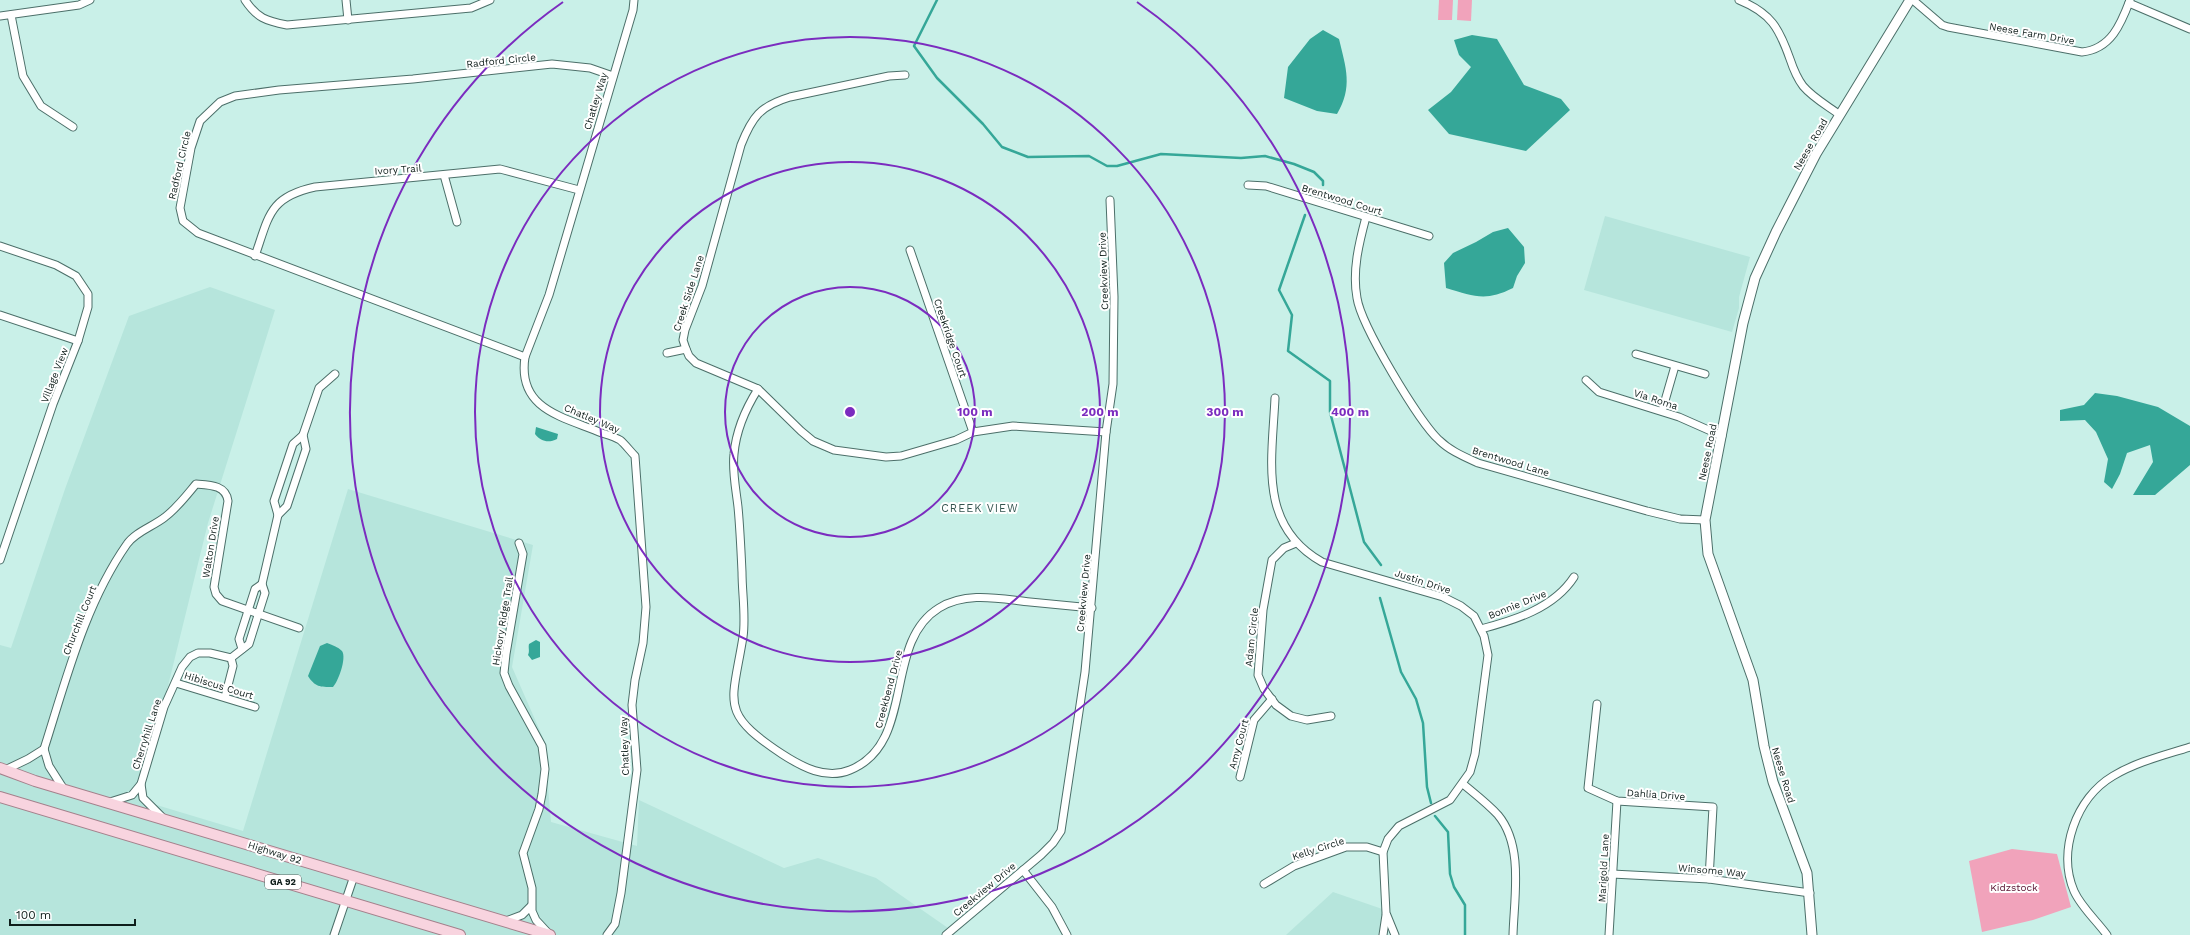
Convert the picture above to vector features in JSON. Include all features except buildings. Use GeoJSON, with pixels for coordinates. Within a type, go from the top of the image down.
{"type":"FeatureCollection","features":[{"type":"Feature","properties":{"kind":"main road","name":"Highway 92"},"geometry":{"type":"LineString","coordinates":[[2,769],[166,820],[550,935]]}},
{"type":"Feature","properties":{"kind":"main road","name":"GA 92"},"geometry":{"type":"LineString","coordinates":[[0,797],[460,935]]}},
{"type":"Feature","properties":{"kind":"street"},"geometry":{"type":"LineString","coordinates":[[0,16],[79,5],[90,0]]}},
{"type":"Feature","properties":{"kind":"street"},"geometry":{"type":"LineString","coordinates":[[245,0],[252,10],[267,21],[287,25],[471,8],[490,0]]}},
{"type":"Feature","properties":{"kind":"street"},"geometry":{"type":"LineString","coordinates":[[346,0],[348,20]]}},
{"type":"Feature","properties":{"kind":"street","name":"Chatley Way"},"geometry":{"type":"LineString","coordinates":[[618,935],[615,924],[637,770],[632,706],[635,680],[643,643],[646,606],[635,456],[620,440],[551,411],[538,403],[524,383],[525,357],[549,295],[633,10],[634,0]]}},
{"type":"Feature","properties":{"kind":"street"},"geometry":{"type":"LineString","coordinates":[[1740,0],[1763,12],[1773,21],[1782,38],[1795,73],[1804,87],[1840,115]]}},
{"type":"Feature","properties":{"kind":"street","name":"Neese Road"},"geometry":{"type":"LineString","coordinates":[[1812,935],[1810,892],[1805,866],[1768,765],[1753,680],[1708,554],[1705,520],[1743,323],[1755,278],[1802,180],[1911,0]]}},
{"type":"Feature","properties":{"kind":"street","name":"Neese Farm Drive"},"geometry":{"type":"LineString","coordinates":[[1911,0],[1942,25],[1948,27],[2082,52],[2093,50],[2112,38],[2130,1]]}},
{"type":"Feature","properties":{"kind":"street"},"geometry":{"type":"LineString","coordinates":[[2130,1],[2190,29]]}},
{"type":"Feature","properties":{"kind":"street"},"geometry":{"type":"LineString","coordinates":[[11,15],[23,76],[41,106],[73,127]]}},
{"type":"Feature","properties":{"kind":"street","name":"Radford Circle"},"geometry":{"type":"LineString","coordinates":[[525,357],[255,256],[198,233],[183,221],[180,208],[191,148],[200,121],[220,102],[235,96],[279,90],[413,79],[552,64],[590,68],[613,76]]}},
{"type":"Feature","properties":{"kind":"street","name":"Creek Side Lane"},"geometry":{"type":"LineString","coordinates":[[686,349],[683,340],[685,330],[702,286],[741,145],[748,126],[755,116],[774,102],[790,97],[889,76],[905,75]]}},
{"type":"Feature","properties":{"kind":"street","name":"Ivory Trail"},"geometry":{"type":"LineString","coordinates":[[255,256],[271,212],[282,199],[295,191],[372,180],[500,169],[579,190]]}},
{"type":"Feature","properties":{"kind":"street"},"geometry":{"type":"LineString","coordinates":[[444,175],[456,222]]}},
{"type":"Feature","properties":{"kind":"street","name":"Brentwood Court"},"geometry":{"type":"LineString","coordinates":[[1248,185],[1266,186],[1429,236]]}},
{"type":"Feature","properties":{"kind":"street","name":"Creekview Drive"},"geometry":{"type":"LineString","coordinates":[[946,935],[1053,843],[1061,831],[1081,703],[1092,608],[1106,432],[1114,362],[1110,200]]}},
{"type":"Feature","properties":{"kind":"street","name":"Brentwood Lane"},"geometry":{"type":"LineString","coordinates":[[1366,217],[1358,250],[1355,279],[1357,299],[1365,320],[1384,357],[1422,421],[1439,440],[1460,455],[1478,463],[1647,511],[1680,519],[1705,520]]}},
{"type":"Feature","properties":{"kind":"street","name":"Village View"},"geometry":{"type":"LineString","coordinates":[[0,246],[56,265],[80,279],[88,294],[88,307],[78,341],[53,404],[0,560]]}},
{"type":"Feature","properties":{"kind":"street","name":"Creekridge Court"},"geometry":{"type":"LineString","coordinates":[[910,250],[973,432]]}},
{"type":"Feature","properties":{"kind":"street"},"geometry":{"type":"LineString","coordinates":[[0,315],[78,341]]}},
{"type":"Feature","properties":{"kind":"street"},"geometry":{"type":"LineString","coordinates":[[667,352],[686,349],[689,356],[704,367],[758,390],[777,410],[813,441],[834,450],[886,456],[901,456],[956,440],[973,432],[1013,426],[1106,432]]}},
{"type":"Feature","properties":{"kind":"street"},"geometry":{"type":"LineString","coordinates":[[1636,354],[1705,374]]}},
{"type":"Feature","properties":{"kind":"street"},"geometry":{"type":"LineString","coordinates":[[1662,411],[1675,366]]}},
{"type":"Feature","properties":{"kind":"street"},"geometry":{"type":"LineString","coordinates":[[225,697],[233,666],[231,658],[249,644],[265,593],[262,584],[278,515],[274,501],[293,444],[303,435],[319,388],[334,374]]}},
{"type":"Feature","properties":{"kind":"street","name":"Via Roma"},"geometry":{"type":"LineString","coordinates":[[1586,380],[1599,392],[1662,411],[1722,436]]}},
{"type":"Feature","properties":{"kind":"street","name":"Creekbend Drive"},"geometry":{"type":"LineString","coordinates":[[758,390],[742,418],[734,452],[742,556],[743,626],[732,693],[735,707],[745,726],[772,747],[800,765],[826,774],[842,773],[865,763],[883,744],[912,640],[923,621],[930,614],[950,603],[961,599],[989,597],[1092,608]]}},
{"type":"Feature","properties":{"kind":"street","name":"Justin Drive"},"geometry":{"type":"LineString","coordinates":[[1275,398],[1271,481],[1275,501],[1284,526],[1296,543],[1306,553],[1322,562],[1443,597],[1462,606],[1474,616],[1481,629],[1488,655],[1475,754],[1470,772],[1463,784],[1450,800],[1399,826],[1388,840],[1383,852]]}},
{"type":"Feature","properties":{"kind":"street"},"geometry":{"type":"LineString","coordinates":[[278,515],[287,506],[306,449],[303,435]]}},
{"type":"Feature","properties":{"kind":"street","name":"Walton Drive"},"geometry":{"type":"LineString","coordinates":[[196,484],[211,485],[222,489],[227,494],[228,502],[214,587],[216,594],[222,601],[299,628]]}},
{"type":"Feature","properties":{"kind":"street","name":"Churchill Court"},"geometry":{"type":"LineString","coordinates":[[44,749],[65,683],[97,597],[128,542],[164,518],[180,504],[196,484]]}},
{"type":"Feature","properties":{"kind":"street","name":"Hickory Ridge Trail"},"geometry":{"type":"LineString","coordinates":[[519,543],[523,554],[504,673],[509,686],[542,746],[545,769],[539,809],[524,853],[532,888],[531,906],[536,920],[550,935]]}},
{"type":"Feature","properties":{"kind":"street","name":"Adam Circle"},"geometry":{"type":"LineString","coordinates":[[1296,543],[1284,548],[1272,560],[1263,610],[1258,675],[1264,689],[1272,699],[1291,716],[1307,720],[1331,716]]}},
{"type":"Feature","properties":{"kind":"street","name":"Bonnie Drive"},"geometry":{"type":"LineString","coordinates":[[1481,629],[1501,624],[1552,602],[1566,590],[1574,577]]}},
{"type":"Feature","properties":{"kind":"street"},"geometry":{"type":"LineString","coordinates":[[242,649],[239,639],[255,589],[262,584]]}},
{"type":"Feature","properties":{"kind":"street","name":"Cherryhill Lane"},"geometry":{"type":"LineString","coordinates":[[141,784],[164,707],[182,667],[190,657],[198,653],[210,653],[231,658]]}},
{"type":"Feature","properties":{"kind":"street","name":"Hibiscus Court"},"geometry":{"type":"LineString","coordinates":[[176,683],[255,706]]}},
{"type":"Feature","properties":{"kind":"street","name":"Amy Court"},"geometry":{"type":"LineString","coordinates":[[1240,777],[1254,720],[1272,699]]}},
{"type":"Feature","properties":{"kind":"street","name":"Dahlia Drive"},"geometry":{"type":"LineString","coordinates":[[1598,704],[1588,788],[1616,801],[1713,807],[1709,879]]}},
{"type":"Feature","properties":{"kind":"street"},"geometry":{"type":"LineString","coordinates":[[2107,935],[2079,900],[2072,883],[2068,851],[2075,823],[2089,798],[2112,776],[2190,746]]}},
{"type":"Feature","properties":{"kind":"street"},"geometry":{"type":"LineString","coordinates":[[2,769],[28,759],[44,749],[49,766],[62,788]]}},
{"type":"Feature","properties":{"kind":"street"},"geometry":{"type":"LineString","coordinates":[[110,802],[132,795],[141,784]]}},
{"type":"Feature","properties":{"kind":"street"},"geometry":{"type":"LineString","coordinates":[[141,784],[143,798],[166,820]]}},
{"type":"Feature","properties":{"kind":"street"},"geometry":{"type":"LineString","coordinates":[[1463,784],[1498,815],[1509,835],[1515,860],[1513,935]]}},
{"type":"Feature","properties":{"kind":"street","name":"Marigold Lane"},"geometry":{"type":"LineString","coordinates":[[1609,935],[1616,801]]}},
{"type":"Feature","properties":{"kind":"street","name":"Kelly Circle"},"geometry":{"type":"LineString","coordinates":[[1264,884],[1294,866],[1346,847],[1367,847],[1383,852]]}},
{"type":"Feature","properties":{"kind":"street"},"geometry":{"type":"LineString","coordinates":[[1383,852],[1386,913],[1383,935]]}},
{"type":"Feature","properties":{"kind":"street"},"geometry":{"type":"LineString","coordinates":[[1023,870],[1052,907],[1067,935]]}},
{"type":"Feature","properties":{"kind":"street","name":"Winsome Way"},"geometry":{"type":"LineString","coordinates":[[1612,874],[1709,879],[1810,892]]}},
{"type":"Feature","properties":{"kind":"street"},"geometry":{"type":"LineString","coordinates":[[334,935],[354,876]]}},
{"type":"Feature","properties":{"kind":"street"},"geometry":{"type":"LineString","coordinates":[[505,922],[522,915],[531,906]]}},
{"type":"Feature","properties":{"kind":"street"},"geometry":{"type":"LineString","coordinates":[[1386,913],[1395,935]]}},
{"type":"Feature","properties":{"kind":"street","name":"Chatley Way"},"geometry":{"type":"LineString","coordinates":[[607,935],[615,924]]}},
{"type":"Feature","properties":{"kind":"shaded area"},"geometry":{"type":"Polygon","coordinates":[[[1323,30],[1339,39],[1346,68],[1347,86],[1342,104],[1337,114],[1317,111],[1284,98],[1288,67],[1310,39],[1323,30]]]}},
{"type":"Feature","properties":{"kind":"shaded area"},"geometry":{"type":"Polygon","coordinates":[[[1472,35],[1497,39],[1524,85],[1561,99],[1570,110],[1526,151],[1449,134],[1428,110],[1451,92],[1471,67],[1459,55],[1454,40],[1472,35]]]}},
{"type":"Feature","properties":{"kind":"shaded area"},"geometry":{"type":"Polygon","coordinates":[[[1605,216],[1750,257],[1739,297],[1739,308],[1732,332],[1584,290],[1605,216]]]}},
{"type":"Feature","properties":{"kind":"shaded area"},"geometry":{"type":"Polygon","coordinates":[[[1508,228],[1524,247],[1525,263],[1517,276],[1513,288],[1495,295],[1480,296],[1446,288],[1444,263],[1453,253],[1493,232],[1508,228]]]}},
{"type":"Feature","properties":{"kind":"shaded area"},"geometry":{"type":"Polygon","coordinates":[[[210,287],[275,310],[208,523],[140,800],[243,831],[348,489],[533,545],[512,667],[544,740],[551,822],[637,846],[639,800],[784,868],[818,858],[876,878],[948,928],[942,935],[0,935],[0,645],[11,648],[65,489],[129,316],[210,287]]]}},
{"type":"Feature","properties":{"kind":"shaded area"},"geometry":{"type":"Polygon","coordinates":[[[2095,393],[2117,396],[2158,407],[2190,426],[2190,465],[2155,495],[2133,495],[2153,462],[2150,445],[2127,453],[2120,474],[2112,489],[2104,482],[2108,459],[2096,432],[2085,420],[2060,421],[2060,410],[2084,405],[2095,393]]]}},
{"type":"Feature","properties":{"kind":"shaded area"},"geometry":{"type":"Polygon","coordinates":[[[536,427],[558,434],[557,439],[548,441],[540,439],[535,434],[536,427]]]}},
{"type":"Feature","properties":{"kind":"shaded area"},"geometry":{"type":"Polygon","coordinates":[[[536,640],[540,642],[540,657],[532,660],[528,655],[529,644],[536,640]]]}},
{"type":"Feature","properties":{"kind":"shaded area"},"geometry":{"type":"Polygon","coordinates":[[[327,643],[339,648],[343,654],[343,664],[333,687],[318,686],[308,676],[320,646],[327,643]]]}},
{"type":"Feature","properties":{"kind":"shaded area"},"geometry":{"type":"Polygon","coordinates":[[[1333,892],[1388,911],[1385,935],[1286,935],[1333,892]]]}},
{"type":"Feature","properties":{"kind":"green space"},"geometry":{"type":"Polygon","coordinates":[[[1439,0],[1453,0],[1452,20],[1438,20],[1439,0]]]}},
{"type":"Feature","properties":{"kind":"green space"},"geometry":{"type":"Polygon","coordinates":[[[1458,0],[1472,0],[1471,21],[1457,20],[1458,0]]]}},
{"type":"Feature","properties":{"kind":"green space","name":"Kidzstock"},"geometry":{"type":"Polygon","coordinates":[[[2012,849],[2057,854],[2071,907],[2033,920],[1982,932],[1969,861],[2012,849]]]}},
{"type":"Feature","properties":{"kind":"waterway"},"geometry":{"type":"LineString","coordinates":[[937,0],[914,46],[937,78],[983,124],[1002,147],[1028,157],[1089,156],[1107,166],[1117,166],[1161,154],[1241,158],[1265,156],[1294,164],[1314,172],[1323,181],[1323,185]]}},
{"type":"Feature","properties":{"kind":"waterway"},"geometry":{"type":"LineString","coordinates":[[1305,215],[1279,290],[1292,315],[1288,351],[1330,381],[1330,412],[1364,542],[1381,565]]}},
{"type":"Feature","properties":{"kind":"waterway"},"geometry":{"type":"LineString","coordinates":[[1380,598],[1401,672],[1416,699],[1423,723],[1427,787],[1431,803]]}},
{"type":"Feature","properties":{"kind":"waterway"},"geometry":{"type":"LineString","coordinates":[[1435,816],[1448,832],[1450,874],[1454,887],[1465,905],[1465,935]]}},
{"type":"Feature","properties":{"kind":"district","name":"CREEK VIEW"},"geometry":{"type":"Point","coordinates":[980,508]}}]}
